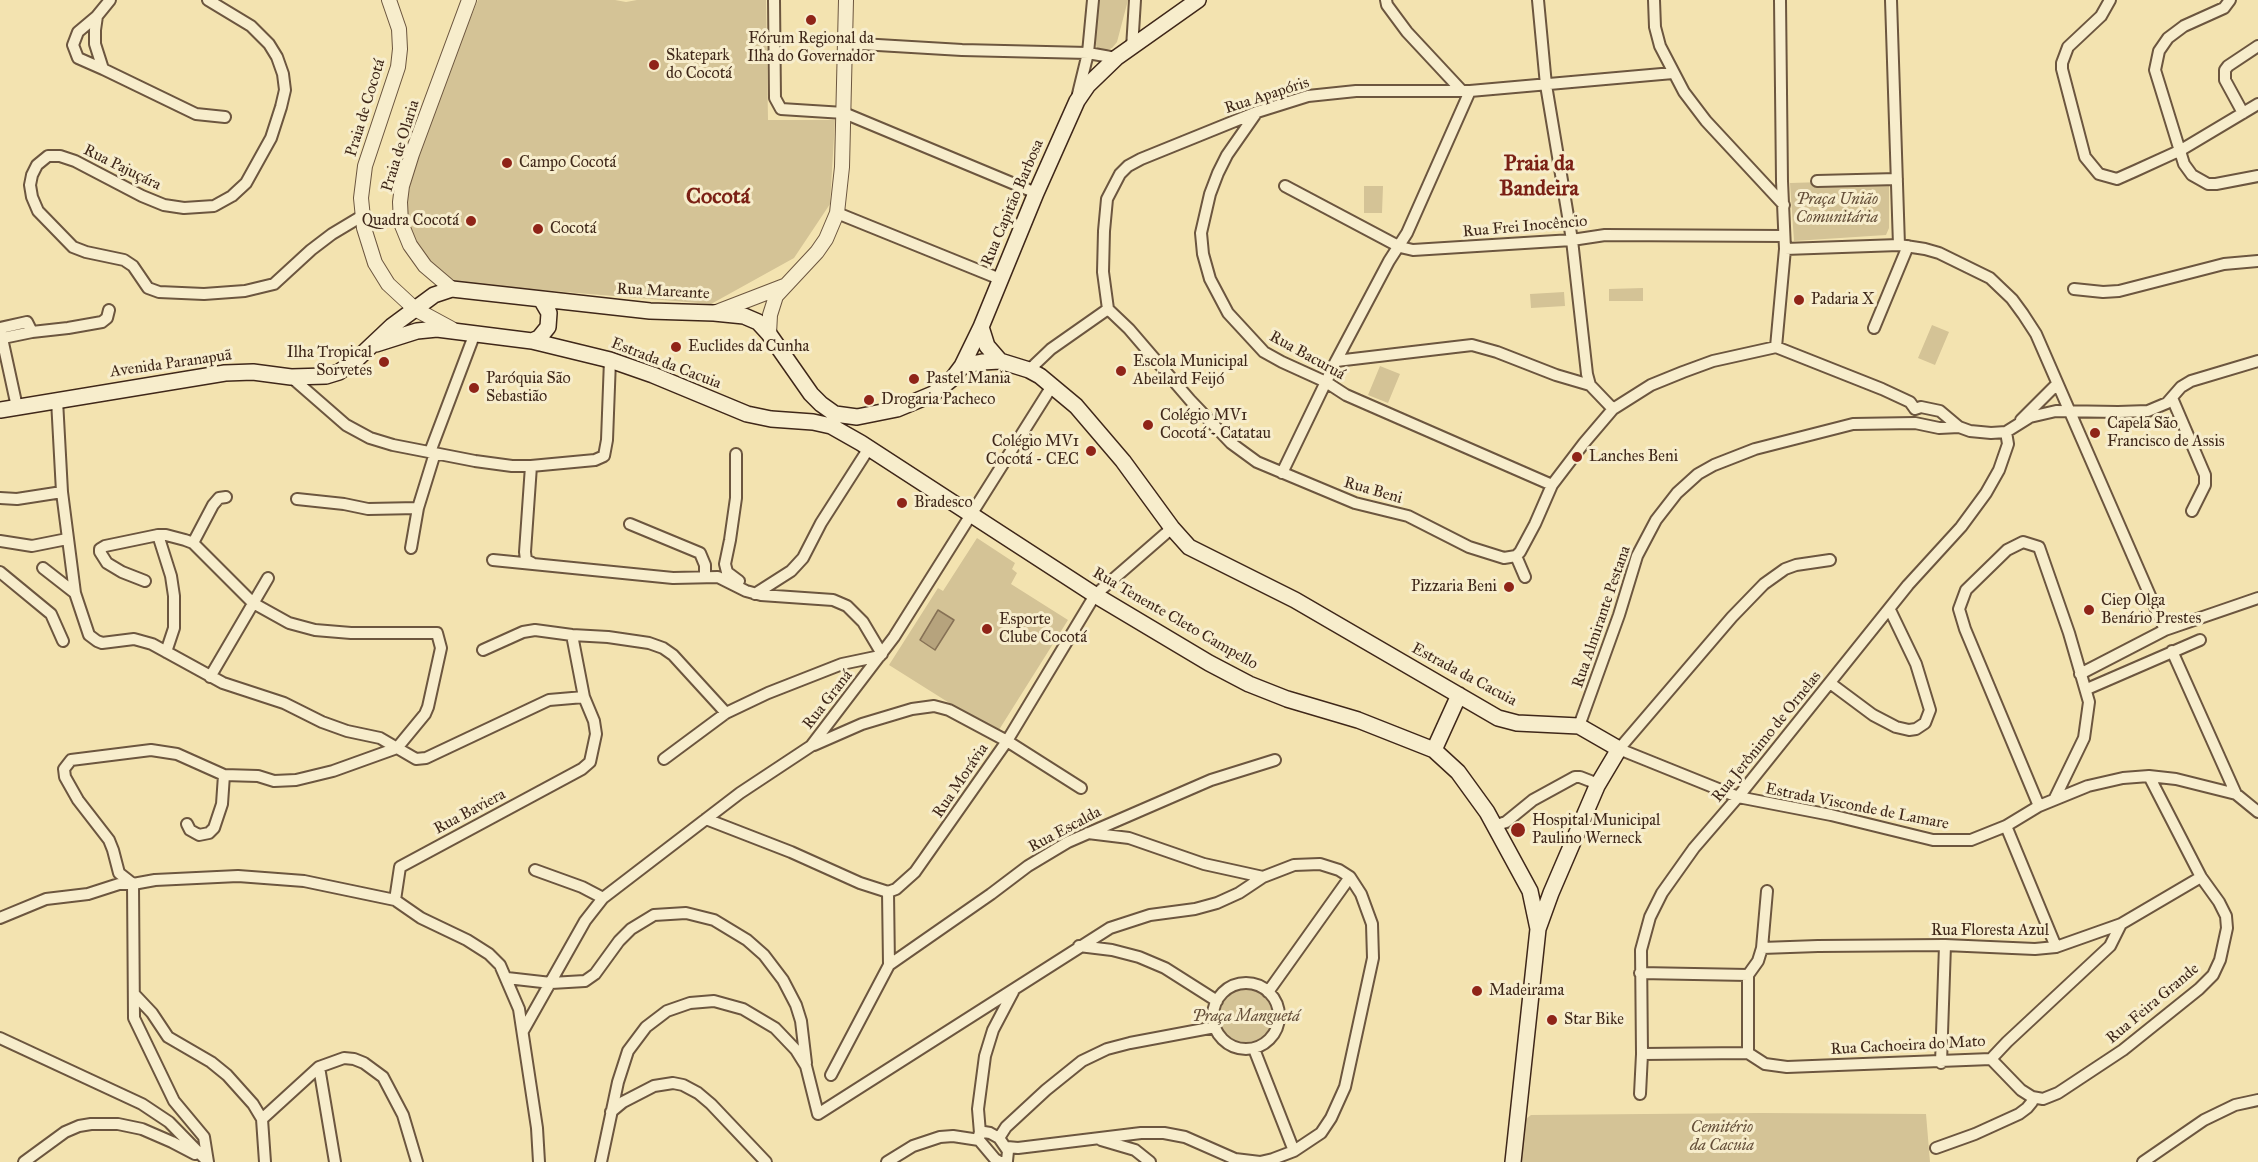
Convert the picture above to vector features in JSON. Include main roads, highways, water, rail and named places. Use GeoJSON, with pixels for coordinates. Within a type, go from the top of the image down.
{"type":"FeatureCollection","features":[{"type":"Feature","properties":{"kind":"main road","name":"Rua Capitão Barbosa"},"geometry":{"type":"LineString","coordinates":[[870,415],[897,409],[933,394],[953,378],[962,366],[981,327],[1077,101],[1088,85],[1116,58],[1198,0]]}},
{"type":"Feature","properties":{"kind":"main road","name":"Rua Mareante"},"geometry":{"type":"LineString","coordinates":[[415,309],[434,295],[452,289],[542,301],[650,311],[738,315],[752,319],[769,334],[821,404],[835,414],[857,417],[870,415]]}},
{"type":"Feature","properties":{"kind":"main road"},"geometry":{"type":"LineString","coordinates":[[532,341],[544,333],[548,327],[549,313],[542,301]]}},
{"type":"Feature","properties":{"kind":"main road","name":"Avenida Paranapuã"},"geometry":{"type":"LineString","coordinates":[[0,410],[225,373],[253,372],[291,377],[320,377],[339,372],[415,309]]}},
{"type":"Feature","properties":{"kind":"main road"},"geometry":{"type":"LineString","coordinates":[[981,327],[987,346],[1000,361]]}},
{"type":"Feature","properties":{"kind":"main road","name":"Avenida Paranapuã"},"geometry":{"type":"LineString","coordinates":[[374,344],[427,329],[453,330]]}},
{"type":"Feature","properties":{"kind":"main road","name":"Estrada da Cacuia"},"geometry":{"type":"LineString","coordinates":[[453,330],[532,341],[610,360],[653,375],[747,414],[831,426],[865,446]]}},
{"type":"Feature","properties":{"kind":"main road","name":"Estrada da Cacuia"},"geometry":{"type":"LineString","coordinates":[[962,366],[1000,361],[1029,370],[1052,386],[1076,406],[1116,453],[1172,528],[1190,547],[1295,600],[1498,718],[1517,723],[1579,726],[1619,749],[1598,784],[1551,893]]}},
{"type":"Feature","properties":{"kind":"main road"},"geometry":{"type":"LineString","coordinates":[[800,421],[809,412],[812,394]]}},
{"type":"Feature","properties":{"kind":"main road"},"geometry":{"type":"LineString","coordinates":[[865,446],[859,429],[862,422],[870,415]]}},
{"type":"Feature","properties":{"kind":"main road","name":"Rua Tenente Cleto Campello"},"geometry":{"type":"LineString","coordinates":[[865,446],[1095,595],[1209,663],[1249,684],[1307,706],[1358,720],[1434,750],[1458,772],[1494,826],[1530,891],[1538,929]]}},
{"type":"Feature","properties":{"kind":"main road"},"geometry":{"type":"LineString","coordinates":[[1434,750],[1459,695]]}},
{"type":"Feature","properties":{"kind":"main road"},"geometry":{"type":"LineString","coordinates":[[1530,891],[1543,895],[1551,893]]}},
{"type":"Feature","properties":{"kind":"main road"},"geometry":{"type":"LineString","coordinates":[[1513,1162],[1538,929],[1551,893]]}},
{"type":"Feature","properties":{"kind":"place","name":"Fórum Regional da Ilha do Governador"},"geometry":{"type":"Point","coordinates":[811,20]}},
{"type":"Feature","properties":{"kind":"place","name":"Skatepark do Cocotá"},"geometry":{"type":"Point","coordinates":[654,65]}},
{"type":"Feature","properties":{"kind":"place","name":"Campo Cocotá"},"geometry":{"type":"Point","coordinates":[507,163]}},
{"type":"Feature","properties":{"kind":"place","name":"Quadra Cocotá"},"geometry":{"type":"Point","coordinates":[471,221]}},
{"type":"Feature","properties":{"kind":"place","name":"Cocotá"},"geometry":{"type":"Point","coordinates":[538,229]}},
{"type":"Feature","properties":{"kind":"place","name":"Padaria X"},"geometry":{"type":"Point","coordinates":[1799,300]}},
{"type":"Feature","properties":{"kind":"place","name":"Euclides da Cunha"},"geometry":{"type":"Point","coordinates":[676,347]}},
{"type":"Feature","properties":{"kind":"place","name":"Ilha Tropical Sorvetes"},"geometry":{"type":"Point","coordinates":[384,362]}},
{"type":"Feature","properties":{"kind":"place","name":"Escola Municipal Abeilard Feijó"},"geometry":{"type":"Point","coordinates":[1121,371]}},
{"type":"Feature","properties":{"kind":"place","name":"Pastel Mania"},"geometry":{"type":"Point","coordinates":[914,379]}},
{"type":"Feature","properties":{"kind":"place","name":"Paróquia São Sebastião"},"geometry":{"type":"Point","coordinates":[474,388]}},
{"type":"Feature","properties":{"kind":"place","name":"Drogaria Pacheco"},"geometry":{"type":"Point","coordinates":[869,400]}},
{"type":"Feature","properties":{"kind":"place","name":"Colégio MV1 Cocotá - Catatau"},"geometry":{"type":"Point","coordinates":[1148,425]}},
{"type":"Feature","properties":{"kind":"place","name":"Capela São Francisco de Assis"},"geometry":{"type":"Point","coordinates":[2095,433]}},
{"type":"Feature","properties":{"kind":"place","name":"Colégio MV1 Cocotá - CEC"},"geometry":{"type":"Point","coordinates":[1091,451]}},
{"type":"Feature","properties":{"kind":"place","name":"Lanches Beni"},"geometry":{"type":"Point","coordinates":[1577,457]}},
{"type":"Feature","properties":{"kind":"place","name":"Bradesco"},"geometry":{"type":"Point","coordinates":[902,503]}},
{"type":"Feature","properties":{"kind":"place","name":"Pizzaria Beni"},"geometry":{"type":"Point","coordinates":[1509,587]}},
{"type":"Feature","properties":{"kind":"place","name":"Ciep Olga Benário Prestes"},"geometry":{"type":"Point","coordinates":[2089,610]}},
{"type":"Feature","properties":{"kind":"place","name":"Esporte Clube Cocotá"},"geometry":{"type":"Point","coordinates":[987,629]}},
{"type":"Feature","properties":{"kind":"place","name":"Hospital Municipal Paulino Werneck"},"geometry":{"type":"Point","coordinates":[1518,830]}},
{"type":"Feature","properties":{"kind":"place","name":"Madeirama"},"geometry":{"type":"Point","coordinates":[1477,991]}},
{"type":"Feature","properties":{"kind":"place","name":"Star Bike"},"geometry":{"type":"Point","coordinates":[1552,1020]}},
{"type":"Feature","properties":{"kind":"district","name":"Praia da Bandeira"},"geometry":{"type":"Point","coordinates":[1539,178]}},
{"type":"Feature","properties":{"kind":"district","name":"Cocotá"},"geometry":{"type":"Point","coordinates":[718,198]}},
{"type":"Feature","properties":{"kind":"park label","name":"Praça União Comunitária"},"geometry":{"type":"Point","coordinates":[1837,209]}},
{"type":"Feature","properties":{"kind":"park label","name":"Praça Manguetá"},"geometry":{"type":"Point","coordinates":[1246,1017]}},
{"type":"Feature","properties":{"kind":"park label","name":"Cemitério da Cacuia"},"geometry":{"type":"Point","coordinates":[1722,1137]}}]}
